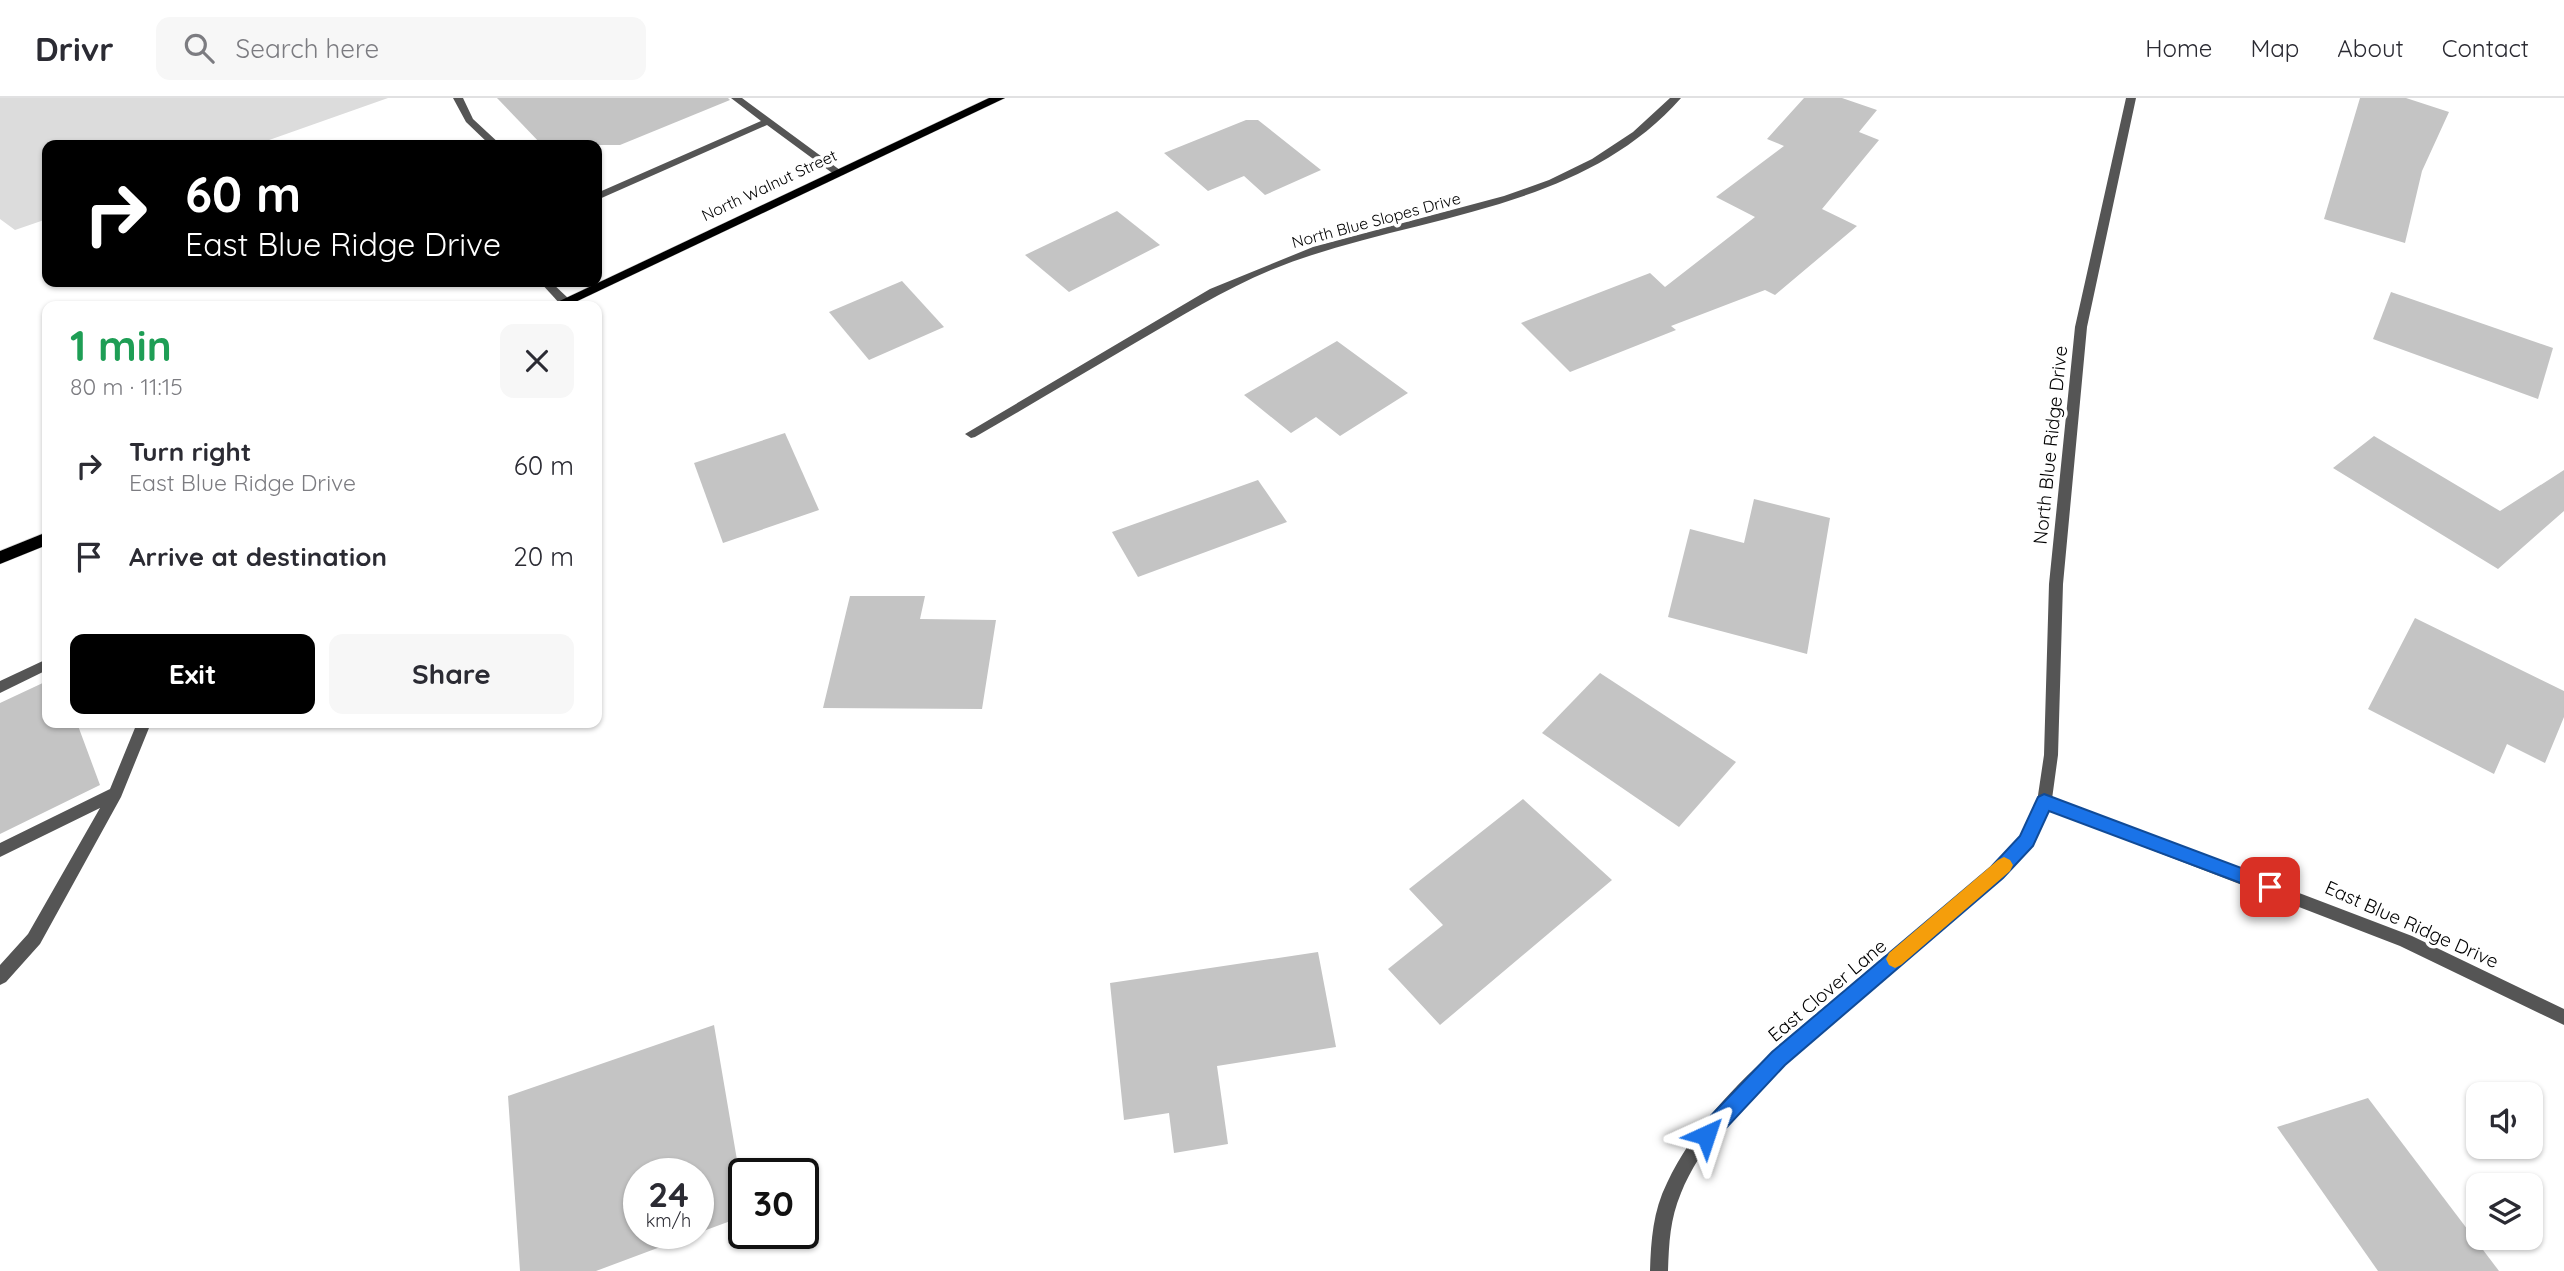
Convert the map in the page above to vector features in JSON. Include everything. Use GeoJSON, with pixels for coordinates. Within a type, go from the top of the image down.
{"type":"FeatureCollection","features":[{"type":"Feature","properties":{"kind":"main road","name":"North Walnut Street"},"geometry":{"type":"LineString","coordinates":[[602,285],[999,98]]}},
{"type":"Feature","properties":{"kind":"main road","name":"North Walnut Street"},"geometry":{"type":"LineString","coordinates":[[567,301],[597,287]]}},
{"type":"Feature","properties":{"kind":"main road"},"geometry":{"type":"LineString","coordinates":[[0,558],[42,540]]}},
{"type":"Feature","properties":{"kind":"street"},"geometry":{"type":"LineString","coordinates":[[458,98],[469,120],[491,140]]}},
{"type":"Feature","properties":{"kind":"street"},"geometry":{"type":"LineString","coordinates":[[736,98],[839,173]]}},
{"type":"Feature","properties":{"kind":"street","name":"North Blue Slopes Drive"},"geometry":{"type":"LineString","coordinates":[[971,434],[1214,292],[1255,272],[1319,249],[1509,200],[1563,180],[1612,153],[1657,118],[1676,98]]}},
{"type":"Feature","properties":{"kind":"street","name":"North Blue Ridge Drive"},"geometry":{"type":"LineString","coordinates":[[2044,802],[2051,755],[2056,584],[2081,327],[2132,98]]}},
{"type":"Feature","properties":{"kind":"street"},"geometry":{"type":"LineString","coordinates":[[602,195],[768,121]]}},
{"type":"Feature","properties":{"kind":"street"},"geometry":{"type":"LineString","coordinates":[[0,687],[42,666]]}},
{"type":"Feature","properties":{"kind":"street"},"geometry":{"type":"LineString","coordinates":[[0,977],[34,939],[116,793],[142,728]]}},
{"type":"Feature","properties":{"kind":"street"},"geometry":{"type":"LineString","coordinates":[[0,850],[116,793]]}},
{"type":"Feature","properties":{"kind":"street","name":"East Blue Ridge Drive"},"geometry":{"type":"LineString","coordinates":[[2044,802],[2406,941],[2564,1017]]}},
{"type":"Feature","properties":{"kind":"street","name":"East Clover Lane"},"geometry":{"type":"LineString","coordinates":[[1659,1271],[1663,1217],[1678,1179],[1706,1135],[1778,1058],[1997,873],[2026,841],[2044,802]]}},
{"type":"Feature","properties":{"kind":"shaded area"},"geometry":{"type":"Polygon","coordinates":[[[0,98],[388,98],[269,140],[42,140],[42,221],[15,230],[0,219],[0,98]]]}},
{"type":"Feature","properties":{"kind":"building"},"geometry":{"type":"Polygon","coordinates":[[[497,98],[730,100],[620,145],[602,145],[602,140],[537,140],[497,98]]]}},
{"type":"Feature","properties":{"kind":"building"},"geometry":{"type":"Polygon","coordinates":[[[1804,98],[1842,98],[1877,110],[1859,132],[1879,140],[1822,209],[1857,226],[1775,295],[1765,290],[1671,326],[1676,330],[1570,372],[1521,323],[1650,273],[1665,287],[1755,217],[1716,197],[1784,146],[1767,139],[1804,98]]]}},
{"type":"Feature","properties":{"kind":"building"},"geometry":{"type":"Polygon","coordinates":[[[2360,98],[2406,98],[2449,112],[2422,171],[2405,243],[2324,219],[2360,98]]]}},
{"type":"Feature","properties":{"kind":"building"},"geometry":{"type":"Polygon","coordinates":[[[1246,120],[1258,120],[1321,170],[1265,195],[1244,176],[1208,191],[1164,153],[1246,120]]]}},
{"type":"Feature","properties":{"kind":"building"},"geometry":{"type":"Polygon","coordinates":[[[1117,211],[1160,245],[1069,292],[1025,255],[1117,211]]]}},
{"type":"Feature","properties":{"kind":"building"},"geometry":{"type":"Polygon","coordinates":[[[902,281],[944,327],[869,360],[829,312],[902,281]]]}},
{"type":"Feature","properties":{"kind":"building"},"geometry":{"type":"Polygon","coordinates":[[[2391,292],[2553,348],[2538,399],[2373,339],[2391,292]]]}},
{"type":"Feature","properties":{"kind":"building"},"geometry":{"type":"Polygon","coordinates":[[[1337,341],[1408,393],[1340,436],[1316,417],[1291,433],[1244,395],[1337,341]]]}},
{"type":"Feature","properties":{"kind":"building"},"geometry":{"type":"Polygon","coordinates":[[[785,433],[819,510],[723,543],[694,463],[785,433]]]}},
{"type":"Feature","properties":{"kind":"building"},"geometry":{"type":"Polygon","coordinates":[[[2374,436],[2500,511],[2564,470],[2564,511],[2498,569],[2333,468],[2374,436]]]}},
{"type":"Feature","properties":{"kind":"building"},"geometry":{"type":"Polygon","coordinates":[[[1258,480],[1287,522],[1138,577],[1112,532],[1258,480]]]}},
{"type":"Feature","properties":{"kind":"building"},"geometry":{"type":"Polygon","coordinates":[[[1754,499],[1830,518],[1807,654],[1668,617],[1690,529],[1744,543],[1754,499]]]}},
{"type":"Feature","properties":{"kind":"building"},"geometry":{"type":"Polygon","coordinates":[[[850,596],[925,596],[920,619],[996,620],[982,709],[823,708],[850,596]]]}},
{"type":"Feature","properties":{"kind":"building"},"geometry":{"type":"Polygon","coordinates":[[[2415,618],[2564,691],[2564,717],[2545,763],[2507,744],[2494,774],[2368,709],[2415,618]]]}},
{"type":"Feature","properties":{"kind":"building"},"geometry":{"type":"Polygon","coordinates":[[[1600,673],[1736,762],[1679,827],[1542,733],[1600,673]]]}},
{"type":"Feature","properties":{"kind":"building"},"geometry":{"type":"Polygon","coordinates":[[[42,683],[42,728],[79,728],[100,785],[0,834],[0,703],[42,683]]]}},
{"type":"Feature","properties":{"kind":"building"},"geometry":{"type":"Polygon","coordinates":[[[1523,799],[1612,880],[1440,1025],[1388,969],[1443,925],[1409,889],[1523,799]]]}},
{"type":"Feature","properties":{"kind":"building"},"geometry":{"type":"Polygon","coordinates":[[[1318,952],[1336,1047],[1217,1066],[1228,1144],[1174,1153],[1169,1113],[1124,1120],[1110,983],[1318,952]]]}},
{"type":"Feature","properties":{"kind":"building"},"geometry":{"type":"Polygon","coordinates":[[[714,1025],[737,1158],[728,1158],[728,1222],[714,1227],[714,1158],[623,1158],[623,1249],[655,1249],[596,1271],[520,1271],[508,1096],[714,1025]]]}},
{"type":"Feature","properties":{"kind":"building"},"geometry":{"type":"Polygon","coordinates":[[[2368,1098],[2466,1227],[2466,1250],[2483,1250],[2499,1271],[2378,1271],[2277,1127],[2368,1098]]]}},
{"type":"Feature","properties":{"kind":"slow traffic"},"geometry":{"type":"LineString","coordinates":[[1895,959],[2004,865]]}},
{"type":"Feature","properties":{"kind":"route"},"geometry":{"type":"LineString","coordinates":[[1706,1135],[1778,1058],[1997,873],[2026,841],[2044,802],[2270,887]]}}]}
